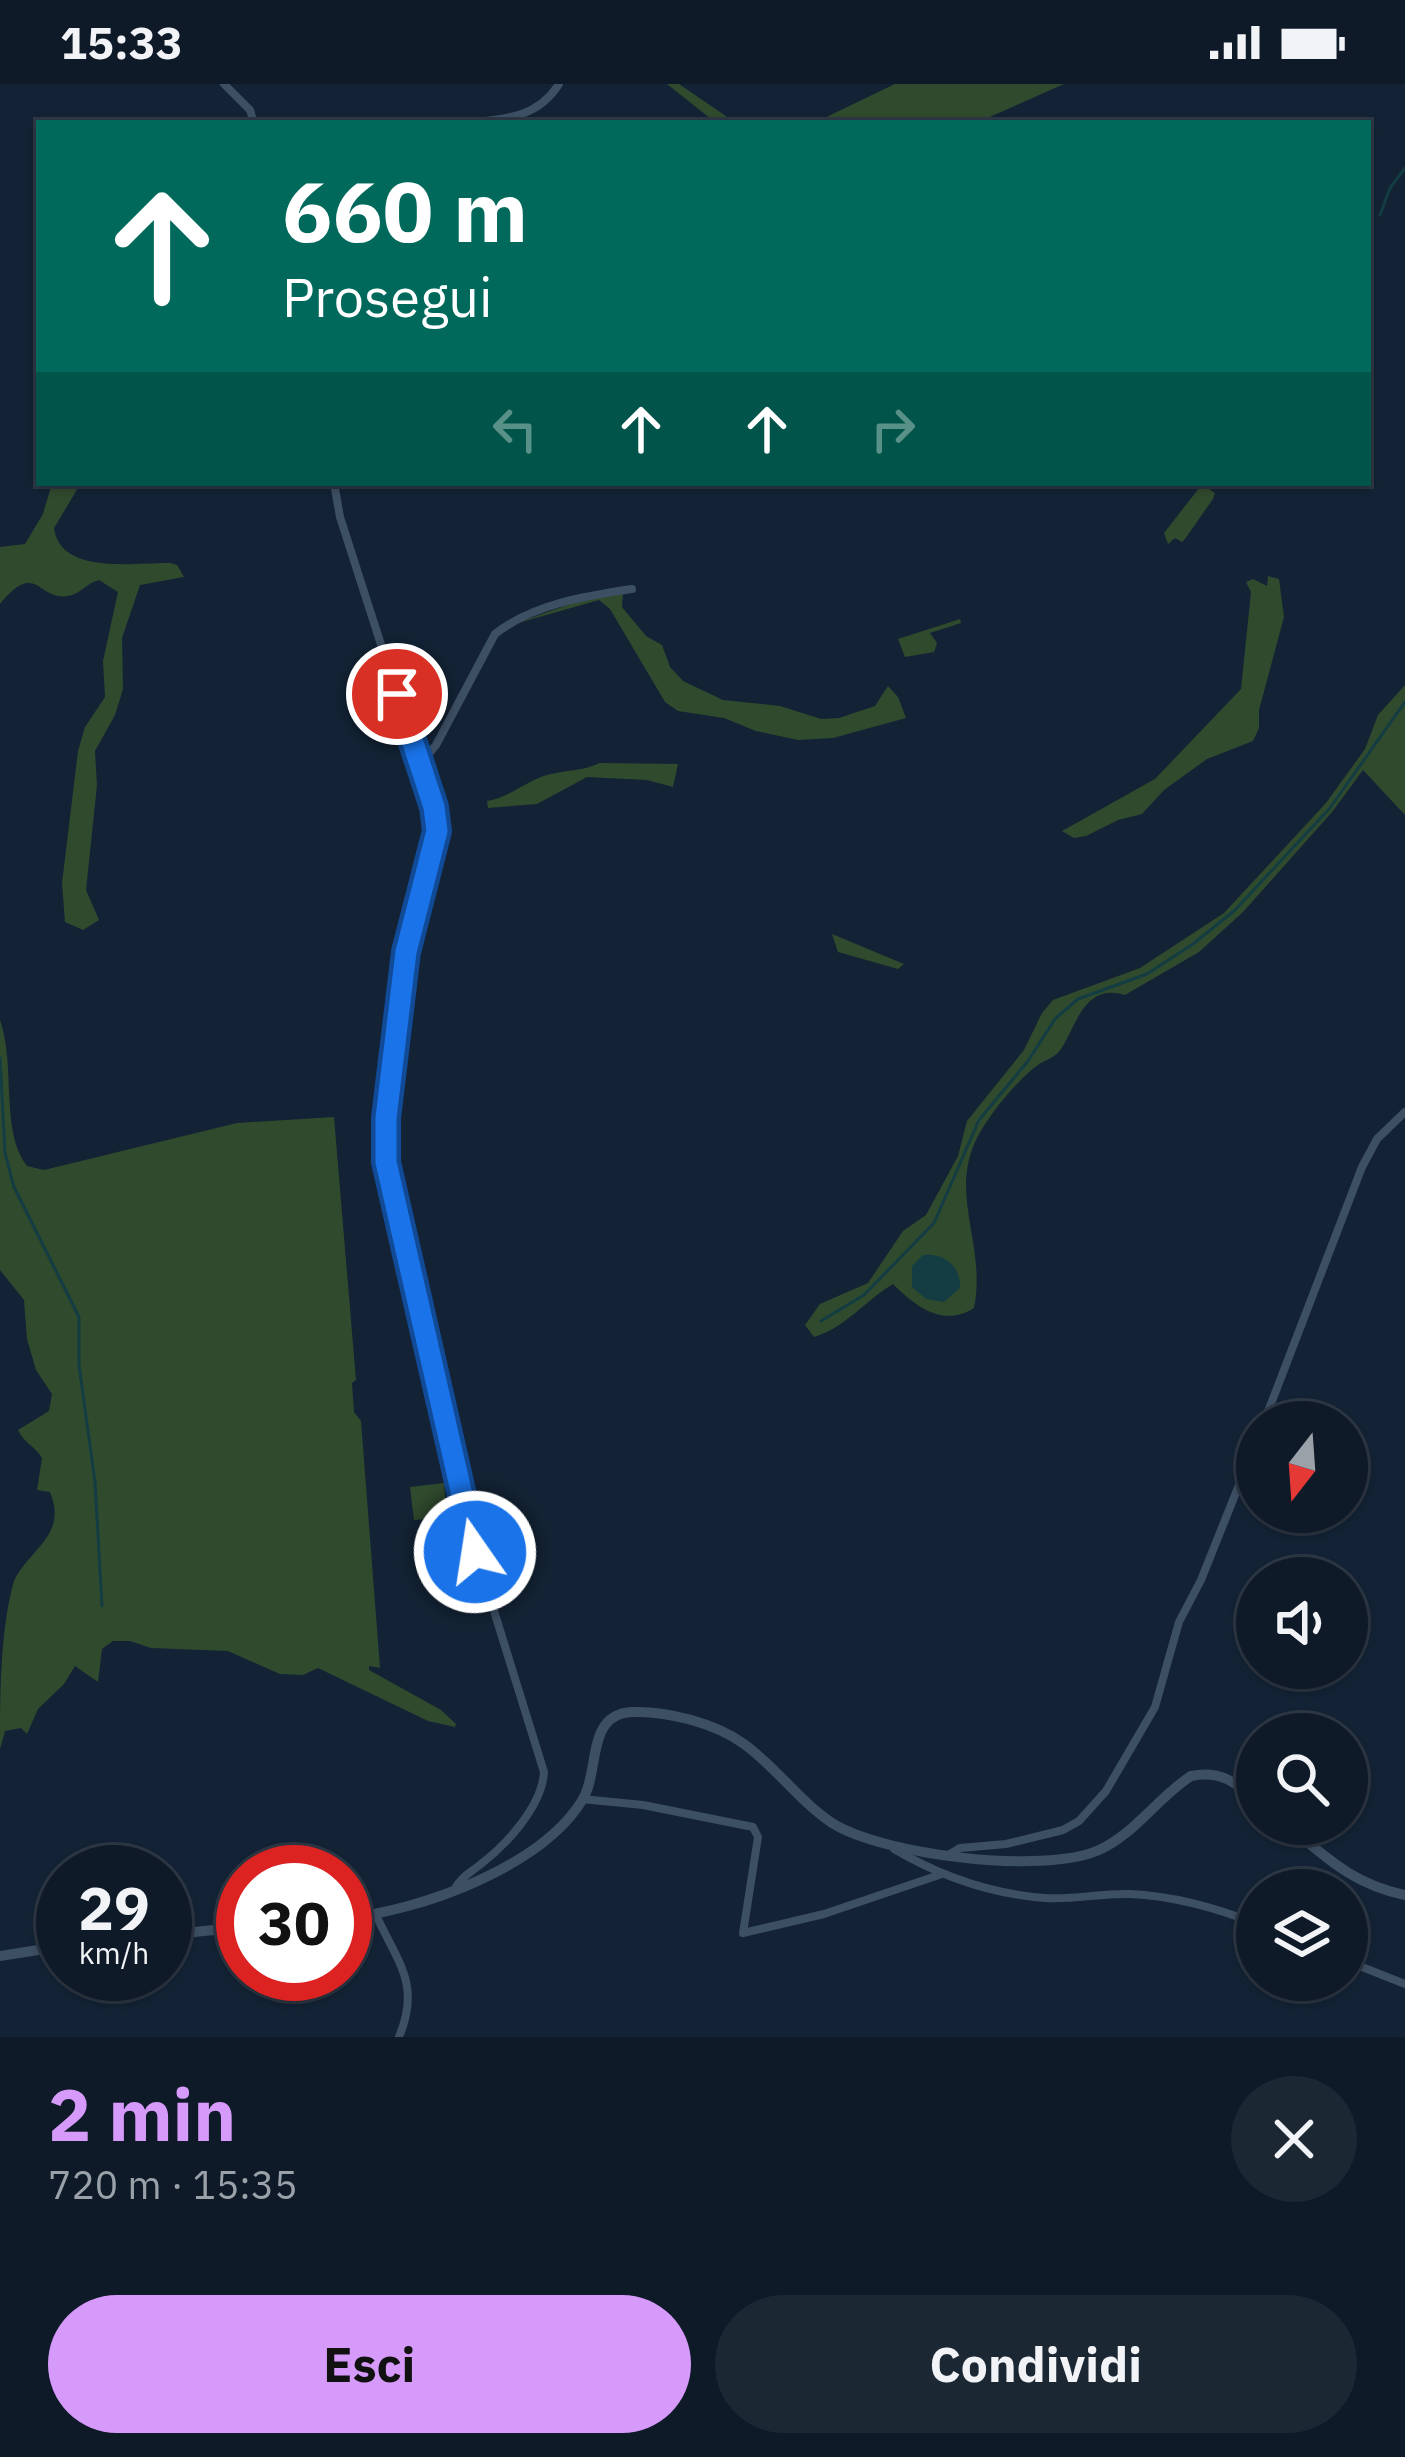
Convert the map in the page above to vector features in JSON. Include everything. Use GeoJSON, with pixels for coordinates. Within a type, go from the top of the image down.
{"type":"FeatureCollection","features":[{"type":"Feature","properties":{"kind":"street"},"geometry":{"type":"LineString","coordinates":[[224,84],[250,110],[253,120]]}},
{"type":"Feature","properties":{"kind":"street"},"geometry":{"type":"LineString","coordinates":[[495,120],[530,112],[560,84]]}},
{"type":"Feature","properties":{"kind":"street"},"geometry":{"type":"LineString","coordinates":[[335,486],[437,831],[406,952],[388,1098],[386,1162],[468,1527],[544,1772],[544,1785],[523,1819],[502,1845],[465,1875],[454,1892]]}},
{"type":"Feature","properties":{"kind":"street"},"geometry":{"type":"LineString","coordinates":[[420,765],[436,746],[495,634],[512,621],[542,610],[632,589]]}},
{"type":"Feature","properties":{"kind":"street"},"geometry":{"type":"LineString","coordinates":[[1272,1401],[1362,1167],[1377,1138],[1405,1112]]}},
{"type":"Feature","properties":{"kind":"street"},"geometry":{"type":"LineString","coordinates":[[950,1854],[960,1848],[1006,1844],[1063,1830],[1079,1821],[1106,1792],[1155,1707],[1179,1622],[1236,1489]]}},
{"type":"Feature","properties":{"kind":"street"},"geometry":{"type":"LineString","coordinates":[[372,1915],[454,1892],[506,1866],[558,1826],[582,1799],[602,1729],[610,1717],[629,1712],[724,1731],[833,1823],[885,1843],[942,1874],[1040,1898],[1130,1894],[1213,1906],[1236,1915]]}},
{"type":"Feature","properties":{"kind":"street"},"geometry":{"type":"LineString","coordinates":[[885,1843],[1033,1863],[1099,1850],[1191,1776],[1223,1776],[1236,1785]]}},
{"type":"Feature","properties":{"kind":"street"},"geometry":{"type":"LineString","coordinates":[[582,1799],[644,1805],[753,1827],[758,1837],[743,1933],[824,1914],[942,1874]]}},
{"type":"Feature","properties":{"kind":"street"},"geometry":{"type":"LineString","coordinates":[[1312,1845],[1355,1879],[1405,1894]]}},
{"type":"Feature","properties":{"kind":"street"},"geometry":{"type":"LineString","coordinates":[[376,1915],[410,1996],[410,2011],[399,2037]]}},
{"type":"Feature","properties":{"kind":"street"},"geometry":{"type":"LineString","coordinates":[[0,1956],[36,1950]]}},
{"type":"Feature","properties":{"kind":"street"},"geometry":{"type":"LineString","coordinates":[[1368,1969],[1405,1984]]}},
{"type":"Feature","properties":{"kind":"shaded area"},"geometry":{"type":"Polygon","coordinates":[[[667,84],[679,84],[732,120],[712,120],[667,84]]]}},
{"type":"Feature","properties":{"kind":"shaded area"},"geometry":{"type":"Polygon","coordinates":[[[895,84],[1064,84],[983,120],[820,120],[895,84]]]}},
{"type":"Feature","properties":{"kind":"shaded area"},"geometry":{"type":"Polygon","coordinates":[[[51,486],[79,486],[54,528],[59,543],[70,554],[102,563],[170,563],[184,577],[140,585],[122,638],[123,689],[95,751],[97,785],[86,890],[99,920],[83,930],[65,922],[62,883],[78,751],[85,727],[105,697],[103,661],[118,592],[99,580],[76,594],[61,596],[31,583],[22,584],[0,604],[0,547],[25,544],[43,514],[51,486]]]}},
{"type":"Feature","properties":{"kind":"shaded area"},"geometry":{"type":"Polygon","coordinates":[[[1201,486],[1215,493],[1182,542],[1175,538],[1168,544],[1164,533],[1201,486]]]}},
{"type":"Feature","properties":{"kind":"shaded area"},"geometry":{"type":"Polygon","coordinates":[[[1268,576],[1279,579],[1284,617],[1253,741],[1207,759],[1164,790],[1142,814],[1086,836],[1074,838],[1062,831],[1155,779],[1241,689],[1251,592],[1246,582],[1253,579],[1267,586],[1268,576]]]}},
{"type":"Feature","properties":{"kind":"shaded area"},"geometry":{"type":"Polygon","coordinates":[[[623,592],[622,607],[646,636],[662,645],[670,667],[683,681],[723,700],[780,706],[821,719],[839,718],[875,706],[888,686],[906,718],[833,738],[798,740],[756,731],[724,718],[678,711],[665,702],[610,609],[599,600],[511,625],[590,597],[623,592]]]}},
{"type":"Feature","properties":{"kind":"shaded area"},"geometry":{"type":"Polygon","coordinates":[[[960,619],[961,623],[930,633],[937,643],[934,652],[905,657],[898,639],[960,619]]]}},
{"type":"Feature","properties":{"kind":"shaded area"},"geometry":{"type":"Polygon","coordinates":[[[1405,685],[1405,815],[1363,770],[1243,912],[1199,952],[1125,995],[1111,993],[1091,1001],[1059,1052],[1025,1076],[988,1120],[974,1144],[966,1190],[977,1283],[974,1308],[951,1316],[930,1312],[893,1284],[836,1327],[814,1337],[805,1325],[820,1304],[868,1283],[903,1231],[926,1215],[958,1156],[967,1121],[1024,1050],[1053,1000],[1140,968],[1224,913],[1326,803],[1365,749],[1378,715],[1405,685]]]}},
{"type":"Feature","properties":{"kind":"shaded area"},"geometry":{"type":"Polygon","coordinates":[[[600,763],[678,764],[673,787],[647,780],[587,777],[537,804],[488,808],[487,801],[543,776],[600,763]]]}},
{"type":"Feature","properties":{"kind":"shaded area"},"geometry":{"type":"Polygon","coordinates":[[[832,934],[904,964],[898,969],[838,952],[832,934]]]}},
{"type":"Feature","properties":{"kind":"shaded area"},"geometry":{"type":"Polygon","coordinates":[[[0,1020],[14,1135],[27,1166],[44,1170],[237,1123],[334,1117],[356,1380],[352,1383],[354,1412],[361,1421],[380,1668],[369,1666],[369,1670],[441,1710],[455,1727],[428,1721],[318,1668],[303,1675],[280,1674],[228,1651],[151,1648],[113,1641],[102,1649],[98,1682],[75,1666],[38,1709],[27,1734],[21,1728],[5,1731],[0,1749],[9,1600],[21,1569],[51,1530],[54,1507],[50,1492],[37,1490],[42,1458],[18,1430],[49,1411],[52,1394],[36,1370],[27,1339],[24,1300],[0,1270],[0,1020]]]}},
{"type":"Feature","properties":{"kind":"shaded area"},"geometry":{"type":"Polygon","coordinates":[[[923,1255],[944,1259],[958,1273],[960,1288],[944,1302],[926,1299],[912,1287],[912,1266],[923,1255]]]}},
{"type":"Feature","properties":{"kind":"shaded area"},"geometry":{"type":"Polygon","coordinates":[[[444,1483],[447,1518],[414,1520],[410,1487],[444,1483]]]}},
{"type":"Feature","properties":{"kind":"waterway"},"geometry":{"type":"LineString","coordinates":[[1380,215],[1390,188],[1405,168]]}},
{"type":"Feature","properties":{"kind":"waterway"},"geometry":{"type":"LineString","coordinates":[[821,1321],[864,1295],[934,1223],[979,1120],[1028,1061],[1055,1019],[1078,999],[1147,974],[1235,910],[1330,808],[1405,702]]}},
{"type":"Feature","properties":{"kind":"waterway"},"geometry":{"type":"LineString","coordinates":[[0,1058],[5,1153],[14,1187],[79,1317],[79,1365],[95,1482],[102,1606]]}},
{"type":"Feature","properties":{"kind":"route"},"geometry":{"type":"LineString","coordinates":[[397,694],[434,807],[437,831],[406,952],[386,1118],[386,1162],[475,1552]]}}]}
